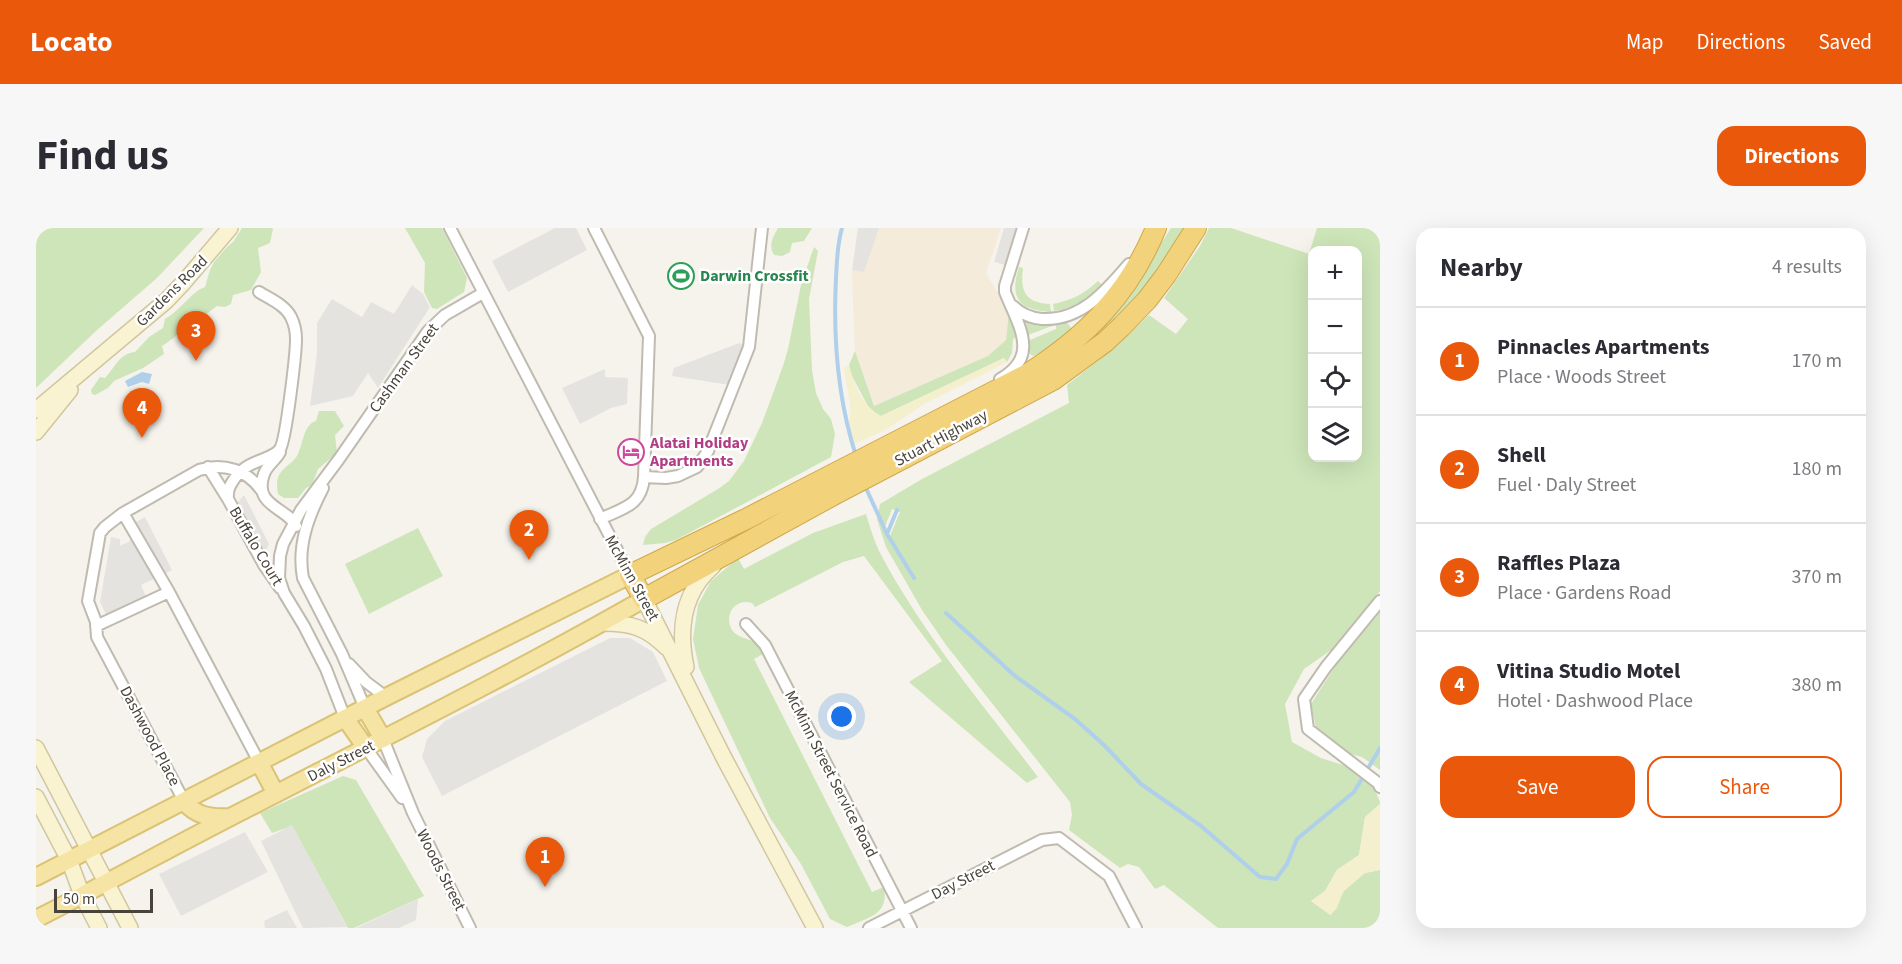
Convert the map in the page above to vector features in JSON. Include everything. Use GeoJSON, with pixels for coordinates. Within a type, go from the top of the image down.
{"type":"FeatureCollection","features":[{"type":"Feature","properties":{"kind":"highway","name":"Stuart Highway"},"geometry":{"type":"LineString","coordinates":[[872,464],[889,445],[1026,375],[1081,335],[1128,283],[1143,259],[1156,228]]}},
{"type":"Feature","properties":{"kind":"highway","name":"Stuart Highway"},"geometry":{"type":"LineString","coordinates":[[630,576],[834,484],[1053,380],[1105,342],[1147,300],[1184,249],[1196,228]]}},
{"type":"Feature","properties":{"kind":"highway","name":"Stuart Highway"},"geometry":{"type":"LineString","coordinates":[[644,598],[739,545],[834,484]]}},
{"type":"Feature","properties":{"kind":"highway","name":"McMinn Street"},"geometry":{"type":"LineString","coordinates":[[630,576],[644,598]]}},
{"type":"Feature","properties":{"kind":"main road"},"geometry":{"type":"LineString","coordinates":[[36,877],[364,708],[630,576]]}},
{"type":"Feature","properties":{"kind":"main road","name":"Daly Street"},"geometry":{"type":"LineString","coordinates":[[36,919],[366,748],[602,623],[644,598]]}},
{"type":"Feature","properties":{"kind":"main road"},"geometry":{"type":"LineString","coordinates":[[364,708],[383,739]]}},
{"type":"Feature","properties":{"kind":"main road"},"geometry":{"type":"LineString","coordinates":[[345,718],[366,748]]}},
{"type":"Feature","properties":{"kind":"main road"},"geometry":{"type":"LineString","coordinates":[[259,762],[276,794]]}},
{"type":"Feature","properties":{"kind":"main road","name":"Dashwood Place"},"geometry":{"type":"LineString","coordinates":[[184,801],[190,808],[201,814],[229,817]]}},
{"type":"Feature","properties":{"kind":"street","name":"Gardens Road"},"geometry":{"type":"LineString","coordinates":[[36,432],[82,377],[166,301],[230,228]]}},
{"type":"Feature","properties":{"kind":"street","name":"McMinn Street"},"geometry":{"type":"LineString","coordinates":[[450,228],[630,576]]}},
{"type":"Feature","properties":{"kind":"street"},"geometry":{"type":"LineString","coordinates":[[594,228],[649,336],[642,493],[634,502],[600,519]]}},
{"type":"Feature","properties":{"kind":"street"},"geometry":{"type":"LineString","coordinates":[[644,477],[678,476],[697,466],[708,451],[749,347],[762,228]]}},
{"type":"Feature","properties":{"kind":"street"},"geometry":{"type":"LineString","coordinates":[[889,445],[929,415],[1002,378],[1016,367],[1023,356],[1023,341],[1005,286],[1023,228]]}},
{"type":"Feature","properties":{"kind":"street"},"geometry":{"type":"LineString","coordinates":[[1008,298],[1018,312],[1036,319],[1056,319],[1081,310],[1093,303],[1122,272],[1143,248],[1156,228]]}},
{"type":"Feature","properties":{"kind":"street","name":"Buffalo Court"},"geometry":{"type":"LineString","coordinates":[[259,292],[286,310],[291,316],[295,329],[295,347],[279,455],[264,474],[262,491]]}},
{"type":"Feature","properties":{"kind":"street","name":"Cashman Street"},"geometry":{"type":"LineString","coordinates":[[294,521],[428,331],[445,315],[483,293]]}},
{"type":"Feature","properties":{"kind":"street","name":"Gardens Road"},"geometry":{"type":"LineString","coordinates":[[36,411],[68,382],[110,350]]}},
{"type":"Feature","properties":{"kind":"street"},"geometry":{"type":"LineString","coordinates":[[208,467],[225,466],[239,471],[247,465],[272,456],[281,445]]}},
{"type":"Feature","properties":{"kind":"street","name":"Cashman Street"},"geometry":{"type":"LineString","coordinates":[[303,536],[316,501],[339,459]]}},
{"type":"Feature","properties":{"kind":"street","name":"Buffalo Court"},"geometry":{"type":"LineString","coordinates":[[208,467],[264,565],[284,593]]}},
{"type":"Feature","properties":{"kind":"street","name":"Dashwood Place"},"geometry":{"type":"LineString","coordinates":[[184,801],[97,637],[88,601],[99,537],[105,527],[123,513],[208,467]]}},
{"type":"Feature","properties":{"kind":"street","name":"Buffalo Court"},"geometry":{"type":"LineString","coordinates":[[228,499],[228,490],[239,471],[253,480],[273,507],[294,521],[303,536]]}},
{"type":"Feature","properties":{"kind":"street"},"geometry":{"type":"LineString","coordinates":[[123,513],[169,592],[259,762]]}},
{"type":"Feature","properties":{"kind":"street"},"geometry":{"type":"LineString","coordinates":[[294,521],[283,544],[279,578],[284,593],[326,669],[345,718]]}},
{"type":"Feature","properties":{"kind":"street"},"geometry":{"type":"LineString","coordinates":[[303,536],[301,567],[306,586],[342,654],[364,708]]}},
{"type":"Feature","properties":{"kind":"street"},"geometry":{"type":"LineString","coordinates":[[696,700],[683,655],[682,633],[685,607],[702,577],[739,545]]}},
{"type":"Feature","properties":{"kind":"street"},"geometry":{"type":"LineString","coordinates":[[279,567],[301,567]]}},
{"type":"Feature","properties":{"kind":"street"},"geometry":{"type":"LineString","coordinates":[[96,626],[169,592]]}},
{"type":"Feature","properties":{"kind":"street","name":"McMinn Street"},"geometry":{"type":"LineString","coordinates":[[644,598],[724,758],[815,928]]}},
{"type":"Feature","properties":{"kind":"street"},"geometry":{"type":"LineString","coordinates":[[1379,785],[1308,729],[1304,699],[1326,667],[1380,601]]}},
{"type":"Feature","properties":{"kind":"street"},"geometry":{"type":"LineString","coordinates":[[304,626],[322,617]]}},
{"type":"Feature","properties":{"kind":"street"},"geometry":{"type":"LineString","coordinates":[[602,623],[620,623],[637,627],[659,640],[673,654]]}},
{"type":"Feature","properties":{"kind":"street","name":"McMinn Street Service Road"},"geometry":{"type":"LineString","coordinates":[[746,624],[765,645],[911,928]]}},
{"type":"Feature","properties":{"kind":"street"},"geometry":{"type":"LineString","coordinates":[[342,654],[366,682],[386,697]]}},
{"type":"Feature","properties":{"kind":"street","name":"Woods Street"},"geometry":{"type":"LineString","coordinates":[[383,739],[412,813],[470,928]]}},
{"type":"Feature","properties":{"kind":"street"},"geometry":{"type":"LineString","coordinates":[[36,748],[130,928]]}},
{"type":"Feature","properties":{"kind":"street","name":"Woods Street"},"geometry":{"type":"LineString","coordinates":[[366,748],[412,813]]}},
{"type":"Feature","properties":{"kind":"street"},"geometry":{"type":"LineString","coordinates":[[36,797],[69,860],[82,895],[99,928]]}},
{"type":"Feature","properties":{"kind":"street","name":"Day Street"},"geometry":{"type":"LineString","coordinates":[[870,928],[1042,840],[1059,838],[1109,876],[1136,928]]}},
{"type":"Feature","properties":{"kind":"shaded area"},"geometry":{"type":"Polygon","coordinates":[[[555,228],[576,228],[587,250],[508,292],[492,261],[555,228]]]}},
{"type":"Feature","properties":{"kind":"shaded area"},"geometry":{"type":"Polygon","coordinates":[[[858,228],[1001,228],[986,273],[1009,312],[1006,340],[988,357],[874,406],[855,351],[852,275],[858,228]]]}},
{"type":"Feature","properties":{"kind":"shaded area"},"geometry":{"type":"Polygon","coordinates":[[[858,228],[879,228],[864,272],[852,270],[858,228]]]}},
{"type":"Feature","properties":{"kind":"shaded area"},"geometry":{"type":"Polygon","coordinates":[[[1004,228],[1017,228],[1005,265],[994,262],[1004,228]]]}},
{"type":"Feature","properties":{"kind":"shaded area"},"geometry":{"type":"Polygon","coordinates":[[[412,285],[423,294],[430,307],[378,388],[368,373],[353,396],[310,406],[317,353],[317,323],[332,299],[362,317],[371,302],[394,314],[412,285]]]}},
{"type":"Feature","properties":{"kind":"shaded area"},"geometry":{"type":"Polygon","coordinates":[[[739,343],[745,345],[730,385],[672,376],[674,368],[739,343]]]}},
{"type":"Feature","properties":{"kind":"shaded area"},"geometry":{"type":"Polygon","coordinates":[[[605,369],[605,377],[628,378],[627,404],[611,408],[580,424],[562,388],[605,369]]]}},
{"type":"Feature","properties":{"kind":"shaded area"},"geometry":{"type":"Polygon","coordinates":[[[244,495],[269,544],[261,561],[233,508],[244,495]]]}},
{"type":"Feature","properties":{"kind":"shaded area"},"geometry":{"type":"Polygon","coordinates":[[[145,517],[172,570],[141,585],[146,597],[107,616],[100,602],[111,537],[120,539],[120,546],[130,541],[134,523],[145,517]]]}},
{"type":"Feature","properties":{"kind":"shaded area"},"geometry":{"type":"Polygon","coordinates":[[[610,638],[630,638],[653,652],[667,681],[442,796],[422,757],[427,739],[445,721],[610,638]]]}},
{"type":"Feature","properties":{"kind":"shaded area"},"geometry":{"type":"Polygon","coordinates":[[[292,825],[347,927],[303,928],[261,841],[292,825]]]}},
{"type":"Feature","properties":{"kind":"shaded area"},"geometry":{"type":"Polygon","coordinates":[[[245,832],[268,872],[181,916],[159,874],[245,832]]]}},
{"type":"Feature","properties":{"kind":"shaded area"},"geometry":{"type":"Polygon","coordinates":[[[418,899],[416,920],[399,928],[356,928],[418,899]]]}},
{"type":"Feature","properties":{"kind":"shaded area"},"geometry":{"type":"Polygon","coordinates":[[[287,910],[297,928],[265,928],[264,921],[287,910]]]}},
{"type":"Feature","properties":{"kind":"green space"},"geometry":{"type":"Polygon","coordinates":[[[36,228],[204,228],[157,278],[97,330],[36,388],[36,228]]]}},
{"type":"Feature","properties":{"kind":"green space"},"geometry":{"type":"Polygon","coordinates":[[[242,228],[273,229],[270,243],[258,248],[261,272],[251,290],[233,295],[231,304],[225,307],[217,306],[190,326],[184,327],[162,346],[164,354],[143,368],[114,381],[108,388],[95,395],[92,394],[91,390],[100,377],[105,378],[121,358],[135,352],[149,337],[163,328],[165,319],[205,287],[214,262],[233,242],[242,228]]]}},
{"type":"Feature","properties":{"kind":"green space"},"geometry":{"type":"Polygon","coordinates":[[[405,228],[442,228],[467,278],[464,292],[437,309],[432,308],[424,292],[425,263],[405,228]]]}},
{"type":"Feature","properties":{"kind":"green space"},"geometry":{"type":"Polygon","coordinates":[[[778,228],[812,228],[804,241],[792,243],[790,252],[782,256],[774,255],[771,248],[778,228]]]}},
{"type":"Feature","properties":{"kind":"green space"},"geometry":{"type":"Polygon","coordinates":[[[1171,228],[1187,228],[1140,296],[1090,343],[1086,338],[1134,286],[1171,228]]]}},
{"type":"Feature","properties":{"kind":"green space"},"geometry":{"type":"Polygon","coordinates":[[[1209,228],[1231,228],[1308,254],[1308,462],[1362,462],[1362,246],[1311,246],[1317,228],[1380,228],[1380,591],[1334,648],[1304,669],[1285,704],[1292,742],[1321,758],[1346,766],[1368,781],[1380,802],[1365,817],[1359,855],[1337,870],[1325,891],[1311,901],[1331,915],[1346,887],[1365,873],[1380,870],[1380,928],[1218,928],[1164,885],[1155,889],[1139,867],[1128,864],[1120,868],[1069,830],[1072,815],[1070,802],[946,645],[922,610],[886,547],[877,519],[880,504],[922,479],[1069,403],[1067,385],[1103,357],[1149,315],[1176,334],[1188,319],[1164,298],[1200,246],[1209,228]],[[892,509],[884,529],[889,538],[900,512],[892,509]]]}},
{"type":"Feature","properties":{"kind":"green space"},"geometry":{"type":"Polygon","coordinates":[[[814,247],[818,251],[809,299],[812,370],[816,393],[823,409],[831,419],[835,434],[831,457],[676,540],[643,545],[651,529],[729,481],[744,461],[762,423],[783,366],[801,285],[814,247]]]}},
{"type":"Feature","properties":{"kind":"green space"},"geometry":{"type":"Polygon","coordinates":[[[1019,267],[1023,268],[1022,283],[1026,294],[1035,301],[1050,304],[1051,312],[1031,308],[1019,300],[1015,287],[1019,267]]]}},
{"type":"Feature","properties":{"kind":"green space"},"geometry":{"type":"Polygon","coordinates":[[[1098,281],[1102,285],[1086,299],[1054,311],[1053,304],[1077,296],[1098,281]]]}},
{"type":"Feature","properties":{"kind":"green space"},"geometry":{"type":"Polygon","coordinates":[[[1009,312],[1018,336],[1013,339],[1012,353],[1007,362],[1004,358],[881,416],[870,410],[852,376],[849,365],[855,351],[874,406],[988,356],[1006,340],[1009,312]]]}},
{"type":"Feature","properties":{"kind":"green space"},"geometry":{"type":"Polygon","coordinates":[[[1064,319],[1073,330],[1046,350],[1033,356],[1029,353],[1030,340],[1056,329],[1056,322],[1064,319]]]}},
{"type":"Feature","properties":{"kind":"green space"},"geometry":{"type":"Polygon","coordinates":[[[1028,322],[1051,322],[1052,326],[1028,335],[1026,324],[1028,322]]]}},
{"type":"Feature","properties":{"kind":"green space"},"geometry":{"type":"Polygon","coordinates":[[[319,411],[335,411],[344,426],[335,435],[337,453],[318,469],[312,485],[306,488],[298,498],[284,498],[278,494],[279,475],[296,457],[306,430],[316,421],[319,411]]]}},
{"type":"Feature","properties":{"kind":"green space"},"geometry":{"type":"Polygon","coordinates":[[[866,514],[880,553],[915,612],[954,668],[1038,777],[1027,783],[909,682],[942,661],[864,556],[843,562],[755,607],[752,603],[746,602],[736,605],[729,618],[732,630],[740,637],[758,643],[763,654],[754,659],[872,892],[884,887],[883,904],[876,914],[847,927],[830,919],[801,864],[770,818],[699,668],[693,639],[698,605],[711,581],[738,558],[744,569],[813,533],[866,514]]]}},
{"type":"Feature","properties":{"kind":"green space"},"geometry":{"type":"Polygon","coordinates":[[[418,528],[443,576],[369,614],[345,564],[418,528]]]}},
{"type":"Feature","properties":{"kind":"green space"},"geometry":{"type":"Polygon","coordinates":[[[1380,611],[1380,770],[1362,757],[1347,753],[1316,728],[1311,704],[1341,657],[1380,611]]]}},
{"type":"Feature","properties":{"kind":"green space"},"geometry":{"type":"Polygon","coordinates":[[[343,776],[356,780],[424,896],[354,928],[348,928],[292,826],[272,833],[260,813],[343,776]]]}},
{"type":"Feature","properties":{"kind":"sand"},"geometry":{"type":"Polygon","coordinates":[[[1004,358],[1007,362],[924,404],[887,429],[854,444],[849,421],[851,410],[844,368],[849,365],[853,380],[864,401],[881,416],[1004,358]]]}},
{"type":"Feature","properties":{"kind":"sand"},"geometry":{"type":"Polygon","coordinates":[[[1380,804],[1380,870],[1365,873],[1343,892],[1337,908],[1330,915],[1311,901],[1325,891],[1337,870],[1359,855],[1365,817],[1380,804]]]}},
{"type":"Feature","properties":{"kind":"water"},"geometry":{"type":"Polygon","coordinates":[[[142,372],[152,374],[149,384],[142,382],[128,387],[125,381],[142,372]]]}},
{"type":"Feature","properties":{"kind":"waterway"},"geometry":{"type":"LineString","coordinates":[[842,228],[836,278],[836,345],[841,391],[856,456]]}},
{"type":"Feature","properties":{"kind":"waterway"},"geometry":{"type":"LineString","coordinates":[[865,486],[887,534],[914,578]]}},
{"type":"Feature","properties":{"kind":"waterway"},"geometry":{"type":"LineString","coordinates":[[887,534],[897,510]]}},
{"type":"Feature","properties":{"kind":"waterway"},"geometry":{"type":"LineString","coordinates":[[946,613],[1015,676],[1075,719],[1104,745],[1141,784],[1201,826],[1260,877],[1276,879],[1287,864],[1297,839],[1354,792],[1380,748]]}},
{"type":"Feature","properties":{"kind":"place","name":"Darwin Crossfit"},"geometry":{"type":"Point","coordinates":[681,276]}},
{"type":"Feature","properties":{"kind":"place","name":"Raffles Plaza"},"geometry":{"type":"Point","coordinates":[196,361]}},
{"type":"Feature","properties":{"kind":"place","name":"Vitina Studio Motel"},"geometry":{"type":"Point","coordinates":[142,438]}},
{"type":"Feature","properties":{"kind":"place","name":"Alatai Holiday Apartments"},"geometry":{"type":"Point","coordinates":[631,452]}},
{"type":"Feature","properties":{"kind":"place","name":"Shell"},"geometry":{"type":"Point","coordinates":[529,560]}},
{"type":"Feature","properties":{"kind":"place","name":"Pinnacles Apartments"},"geometry":{"type":"Point","coordinates":[545,887]}}]}
